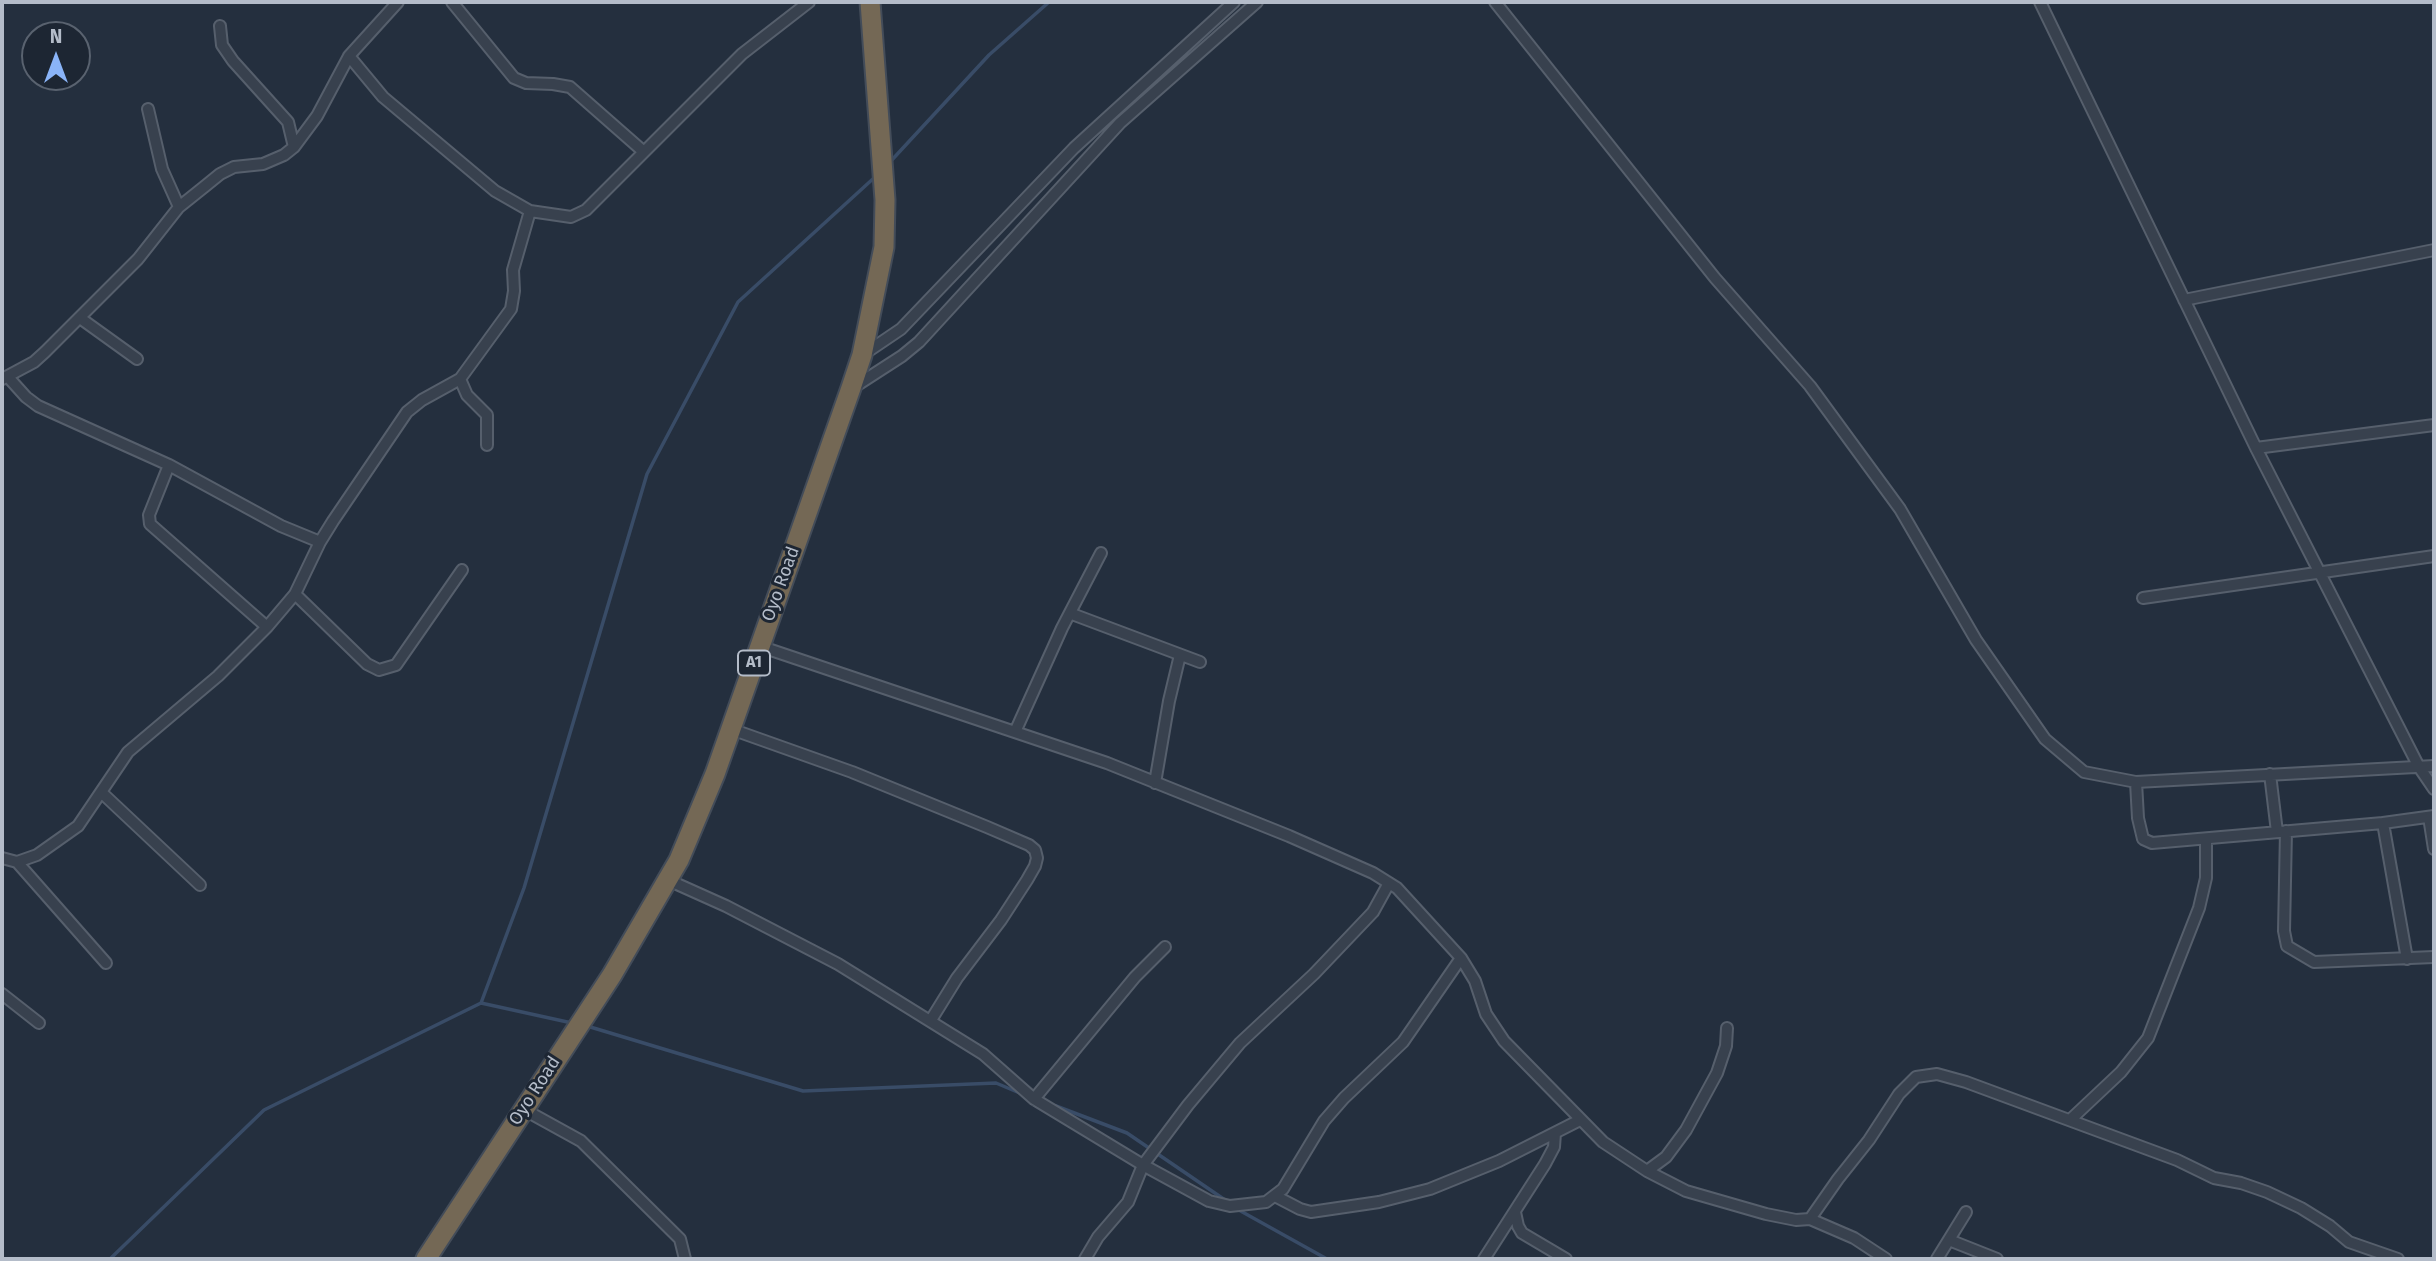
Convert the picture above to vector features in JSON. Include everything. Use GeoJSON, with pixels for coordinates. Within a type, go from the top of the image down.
{"type":"FeatureCollection","features":[{"type":"Feature","properties":{"kind":"highway","name":"Oyo Road"},"geometry":{"type":"LineString","coordinates":[[426,1259],[611,975],[668,880],[690,836],[732,729],[862,355],[884,247],[884,188],[870,2]]}},
{"type":"Feature","properties":{"kind":"street"},"geometry":{"type":"LineString","coordinates":[[320,542],[281,526],[169,465],[38,405],[5,378],[34,362],[138,259],[179,207],[220,174],[234,167],[262,164],[284,155],[294,147],[317,117],[349,56],[398,2]]}},
{"type":"Feature","properties":{"kind":"street"},"geometry":{"type":"LineString","coordinates":[[452,2],[514,78],[526,83],[570,87],[645,152]]}},
{"type":"Feature","properties":{"kind":"street"},"geometry":{"type":"LineString","coordinates":[[349,56],[383,97],[495,191],[530,211],[571,217],[586,210],[741,54],[809,2]]}},
{"type":"Feature","properties":{"kind":"street"},"geometry":{"type":"LineString","coordinates":[[862,355],[901,328],[1074,148],[1234,2]]}},
{"type":"Feature","properties":{"kind":"street"},"geometry":{"type":"LineString","coordinates":[[851,388],[919,342],[1092,152],[1257,2]]}},
{"type":"Feature","properties":{"kind":"street"},"geometry":{"type":"LineString","coordinates":[[1495,2],[1715,278],[1810,386],[1900,509],[1976,640],[2045,739],[2084,772],[2136,782],[2434,766]]}},
{"type":"Feature","properties":{"kind":"street"},"geometry":{"type":"LineString","coordinates":[[2040,2],[2319,574],[2419,767],[2434,789]]}},
{"type":"Feature","properties":{"kind":"street"},"geometry":{"type":"LineString","coordinates":[[220,26],[222,44],[233,61],[288,122],[294,147]]}},
{"type":"Feature","properties":{"kind":"street"},"geometry":{"type":"LineString","coordinates":[[148,109],[162,169],[179,207]]}},
{"type":"Feature","properties":{"kind":"street"},"geometry":{"type":"LineString","coordinates":[[17,862],[37,855],[78,826],[128,752],[218,676],[267,627],[295,594],[320,542],[407,412],[422,400],[460,379],[511,309],[513,271],[530,211]]}},
{"type":"Feature","properties":{"kind":"street"},"geometry":{"type":"LineString","coordinates":[[2184,300],[2434,250]]}},
{"type":"Feature","properties":{"kind":"street"},"geometry":{"type":"LineString","coordinates":[[80,318],[136,359]]}},
{"type":"Feature","properties":{"kind":"street"},"geometry":{"type":"LineString","coordinates":[[460,379],[467,395],[487,415],[487,445]]}},
{"type":"Feature","properties":{"kind":"street"},"geometry":{"type":"LineString","coordinates":[[2256,448],[2434,425]]}},
{"type":"Feature","properties":{"kind":"street"},"geometry":{"type":"LineString","coordinates":[[169,465],[149,515],[150,524],[267,627]]}},
{"type":"Feature","properties":{"kind":"street"},"geometry":{"type":"LineString","coordinates":[[1015,732],[1062,628],[1072,614],[1101,553]]}},
{"type":"Feature","properties":{"kind":"street"},"geometry":{"type":"LineString","coordinates":[[2143,598],[2434,556]]}},
{"type":"Feature","properties":{"kind":"street"},"geometry":{"type":"LineString","coordinates":[[295,594],[367,664],[379,670],[396,665],[462,570]]}},
{"type":"Feature","properties":{"kind":"street"},"geometry":{"type":"LineString","coordinates":[[1072,614],[1200,662]]}},
{"type":"Feature","properties":{"kind":"street"},"geometry":{"type":"LineString","coordinates":[[759,646],[1015,732],[1155,783],[1289,836],[1390,883],[1461,958],[1475,981],[1486,1014],[1504,1041],[1603,1142],[1647,1171],[1686,1191],[1796,1220],[1810,1219],[1854,1238],[1886,1259]]}},
{"type":"Feature","properties":{"kind":"street"},"geometry":{"type":"LineString","coordinates":[[1155,783],[1180,655]]}},
{"type":"Feature","properties":{"kind":"street"},"geometry":{"type":"LineString","coordinates":[[732,729],[864,776],[1029,845],[1035,850],[1035,866],[1027,880],[957,978],[931,1020]]}},
{"type":"Feature","properties":{"kind":"street"},"geometry":{"type":"LineString","coordinates":[[2270,774],[2281,832],[2284,931],[2287,946],[2315,962],[2434,957]]}},
{"type":"Feature","properties":{"kind":"street"},"geometry":{"type":"LineString","coordinates":[[2136,782],[2138,818],[2143,839],[2152,843],[2384,823],[2432,816],[2434,849]]}},
{"type":"Feature","properties":{"kind":"street"},"geometry":{"type":"LineString","coordinates":[[101,792],[200,884]]}},
{"type":"Feature","properties":{"kind":"street"},"geometry":{"type":"LineString","coordinates":[[2384,823],[2407,959]]}},
{"type":"Feature","properties":{"kind":"street"},"geometry":{"type":"LineString","coordinates":[[2070,1120],[2120,1072],[2148,1038],[2199,908],[2206,878],[2206,839]]}},
{"type":"Feature","properties":{"kind":"street"},"geometry":{"type":"LineString","coordinates":[[2,858],[17,862],[106,962]]}},
{"type":"Feature","properties":{"kind":"street"},"geometry":{"type":"LineString","coordinates":[[668,880],[726,906],[838,964],[983,1054],[1034,1099],[1146,1161],[1209,1201],[1230,1206],[1266,1202],[1283,1189],[1324,1121],[1344,1098],[1403,1042],[1461,958]]}},
{"type":"Feature","properties":{"kind":"street"},"geometry":{"type":"LineString","coordinates":[[1085,1259],[1098,1237],[1128,1202],[1146,1161],[1240,1043],[1314,974],[1373,912],[1390,883]]}},
{"type":"Feature","properties":{"kind":"street"},"geometry":{"type":"LineString","coordinates":[[1034,1099],[1128,986],[1165,947]]}},
{"type":"Feature","properties":{"kind":"street"},"geometry":{"type":"LineString","coordinates":[[2,994],[40,1023]]}},
{"type":"Feature","properties":{"kind":"street"},"geometry":{"type":"LineString","coordinates":[[1647,1171],[1666,1157],[1686,1130],[1717,1073],[1726,1046],[1727,1028]]}},
{"type":"Feature","properties":{"kind":"street"},"geometry":{"type":"LineString","coordinates":[[1810,1219],[1869,1140],[1899,1094],[1916,1077],[1937,1074],[1966,1082],[2177,1160],[2214,1178],[2267,1192],[2301,1208],[2350,1242],[2398,1259]]}},
{"type":"Feature","properties":{"kind":"street"},"geometry":{"type":"LineString","coordinates":[[523,1109],[581,1141],[680,1239],[685,1259]]}},
{"type":"Feature","properties":{"kind":"street"},"geometry":{"type":"LineString","coordinates":[[1275,1196],[1311,1212],[1379,1202],[1430,1189],[1499,1161],[1580,1120]]}},
{"type":"Feature","properties":{"kind":"street"},"geometry":{"type":"LineString","coordinates":[[1484,1259],[1554,1147],[1555,1133]]}},
{"type":"Feature","properties":{"kind":"street"},"geometry":{"type":"LineString","coordinates":[[1515,1212],[1522,1233],[1566,1259]]}},
{"type":"Feature","properties":{"kind":"street"},"geometry":{"type":"LineString","coordinates":[[1937,1259],[1966,1212]]}},
{"type":"Feature","properties":{"kind":"street"},"geometry":{"type":"LineString","coordinates":[[1949,1240],[1997,1259]]}},
{"type":"Feature","properties":{"kind":"waterway"},"geometry":{"type":"LineString","coordinates":[[890,162],[989,55],[1049,2]]}},
{"type":"Feature","properties":{"kind":"waterway"},"geometry":{"type":"LineString","coordinates":[[110,1259],[264,1110],[481,1003],[524,888],[647,474],[738,302],[875,177]]}},
{"type":"Feature","properties":{"kind":"waterway"},"geometry":{"type":"LineString","coordinates":[[481,1003],[572,1023]]}},
{"type":"Feature","properties":{"kind":"waterway"},"geometry":{"type":"LineString","coordinates":[[587,1026],[803,1091],[996,1083],[1022,1094]]}},
{"type":"Feature","properties":{"kind":"waterway"},"geometry":{"type":"LineString","coordinates":[[1056,1106],[1127,1133],[1228,1202]]}},
{"type":"Feature","properties":{"kind":"waterway"},"geometry":{"type":"LineString","coordinates":[[1237,1209],[1327,1259]]}}]}
